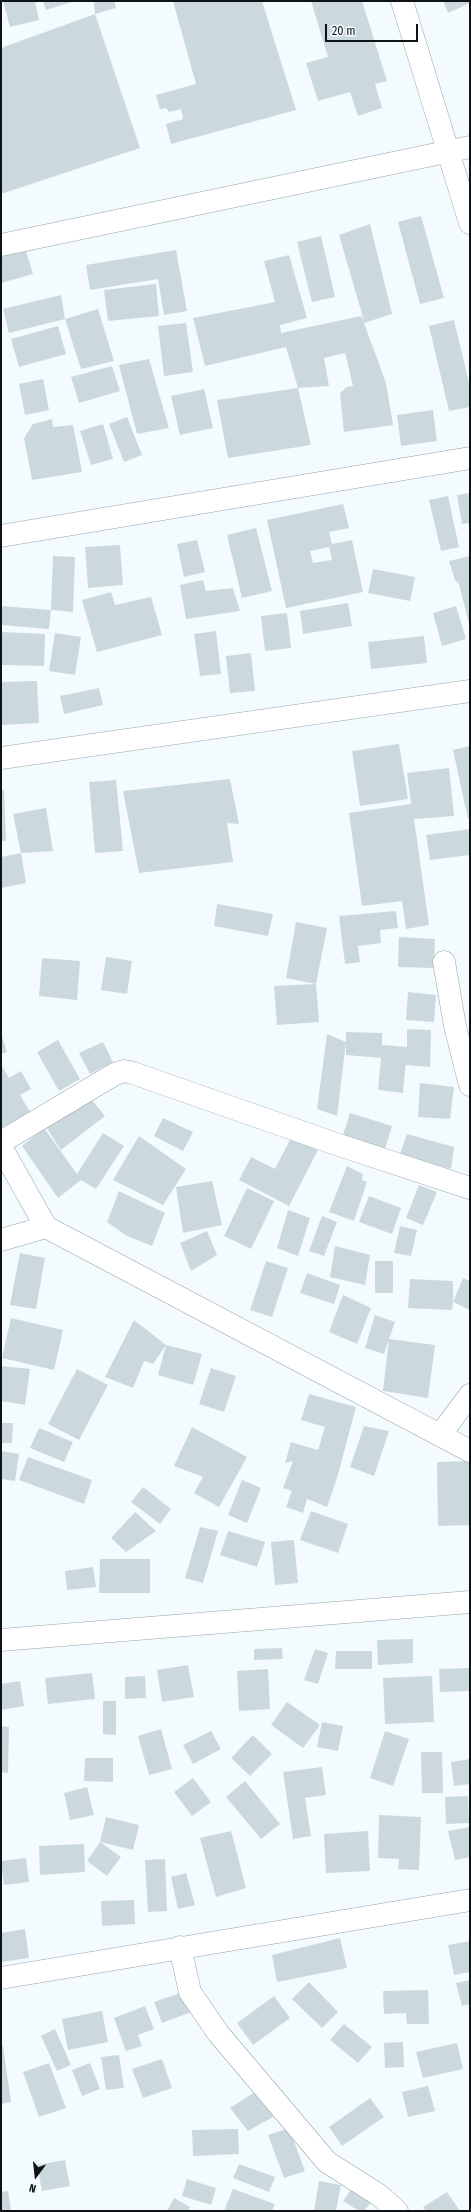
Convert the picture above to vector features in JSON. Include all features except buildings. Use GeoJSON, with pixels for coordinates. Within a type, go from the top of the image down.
{"type":"FeatureCollection","features":[{"type":"Feature","properties":{"kind":"street"},"geometry":{"type":"LineString","coordinates":[[402,1],[460,149],[470,223]]}},
{"type":"Feature","properties":{"kind":"street"},"geometry":{"type":"LineString","coordinates":[[1,245],[460,149]]}},
{"type":"Feature","properties":{"kind":"street"},"geometry":{"type":"LineString","coordinates":[[1,536],[470,458]]}},
{"type":"Feature","properties":{"kind":"street"},"geometry":{"type":"LineString","coordinates":[[1,758],[470,691]]}},
{"type":"Feature","properties":{"kind":"street"},"geometry":{"type":"LineString","coordinates":[[444,962],[455,1026],[470,1085]]}},
{"type":"Feature","properties":{"kind":"street"},"geometry":{"type":"LineString","coordinates":[[1,1142],[115,1074],[124,1071],[133,1072],[336,1144],[470,1188]]}},
{"type":"Feature","properties":{"kind":"street"},"geometry":{"type":"LineString","coordinates":[[1,1147],[46,1227],[470,1451]]}},
{"type":"Feature","properties":{"kind":"street"},"geometry":{"type":"LineString","coordinates":[[1,1240],[46,1227]]}},
{"type":"Feature","properties":{"kind":"street"},"geometry":{"type":"LineString","coordinates":[[440,1435],[470,1395]]}},
{"type":"Feature","properties":{"kind":"street"},"geometry":{"type":"LineString","coordinates":[[1,1640],[470,1602]]}},
{"type":"Feature","properties":{"kind":"street"},"geometry":{"type":"LineString","coordinates":[[1,1978],[180,1947],[470,1900]]}},
{"type":"Feature","properties":{"kind":"street"},"geometry":{"type":"LineString","coordinates":[[180,1947],[190,1992],[218,2033],[327,2162],[380,2196],[397,2211]]}}]}
